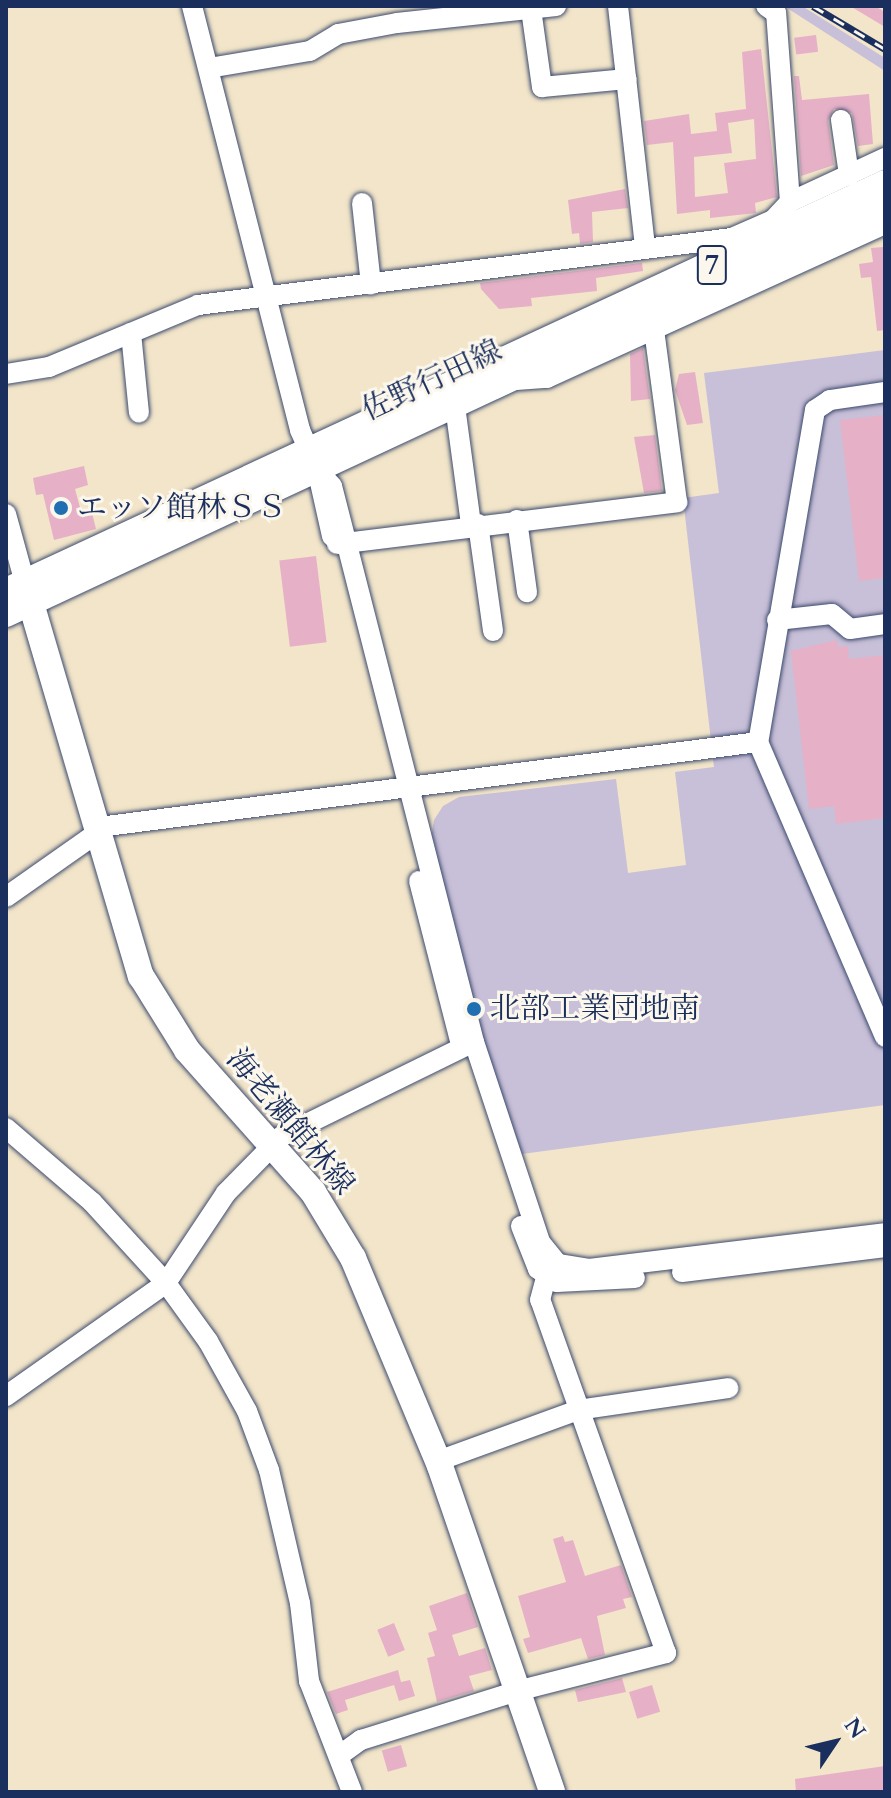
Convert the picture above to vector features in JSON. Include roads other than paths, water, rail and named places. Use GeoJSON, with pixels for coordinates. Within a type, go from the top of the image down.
{"type":"FeatureCollection","features":[{"type":"Feature","properties":{"kind":"main road","name":"佐野行田線"},"geometry":{"type":"LineString","coordinates":[[313,460],[455,406],[508,381],[544,354],[885,183]]}},
{"type":"Feature","properties":{"kind":"main road","name":"佐野行田線"},"geometry":{"type":"LineString","coordinates":[[6,614],[20,592],[544,354],[885,204]]}},
{"type":"Feature","properties":{"kind":"main road","name":"海老瀬館林線"},"geometry":{"type":"LineString","coordinates":[[20,592],[153,1000],[187,1050],[313,1192],[353,1258],[438,1461],[552,1792]]}},
{"type":"Feature","properties":{"kind":"street"},"geometry":{"type":"LineString","coordinates":[[192,6],[266,295],[313,460],[341,543],[468,1044],[531,1256],[546,1277],[580,1285],[885,1247]]}},
{"type":"Feature","properties":{"kind":"street"},"geometry":{"type":"LineString","coordinates":[[209,68],[310,51],[353,31],[556,6]]}},
{"type":"Feature","properties":{"kind":"street"},"geometry":{"type":"LineString","coordinates":[[618,6],[645,247]]}},
{"type":"Feature","properties":{"kind":"street"},"geometry":{"type":"LineString","coordinates":[[766,6],[776,13],[790,202]]}},
{"type":"Feature","properties":{"kind":"street"},"geometry":{"type":"LineString","coordinates":[[531,9],[542,87],[627,79]]}},
{"type":"Feature","properties":{"kind":"street"},"geometry":{"type":"LineString","coordinates":[[841,120],[849,175]]}},
{"type":"Feature","properties":{"kind":"street"},"geometry":{"type":"LineString","coordinates":[[6,374],[49,367],[198,305],[732,238],[773,220],[790,202],[885,158]]}},
{"type":"Feature","properties":{"kind":"street"},"geometry":{"type":"LineString","coordinates":[[362,203],[371,285]]}},
{"type":"Feature","properties":{"kind":"street"},"geometry":{"type":"LineString","coordinates":[[508,381],[547,378],[885,224]]}},
{"type":"Feature","properties":{"kind":"street"},"geometry":{"type":"LineString","coordinates":[[341,543],[677,502],[654,329]]}},
{"type":"Feature","properties":{"kind":"street"},"geometry":{"type":"LineString","coordinates":[[131,333],[139,413]]}},
{"type":"Feature","properties":{"kind":"street"},"geometry":{"type":"LineString","coordinates":[[885,392],[830,400],[815,410],[758,742],[885,1037]]}},
{"type":"Feature","properties":{"kind":"street"},"geometry":{"type":"LineString","coordinates":[[455,406],[493,631]]}},
{"type":"Feature","properties":{"kind":"street"},"geometry":{"type":"LineString","coordinates":[[6,514],[20,592]]}},
{"type":"Feature","properties":{"kind":"street"},"geometry":{"type":"LineString","coordinates":[[517,520],[527,592]]}},
{"type":"Feature","properties":{"kind":"street"},"geometry":{"type":"LineString","coordinates":[[777,620],[832,614],[850,629],[885,624]]}},
{"type":"Feature","properties":{"kind":"street"},"geometry":{"type":"LineString","coordinates":[[6,897],[97,830],[758,742]]}},
{"type":"Feature","properties":{"kind":"street"},"geometry":{"type":"LineString","coordinates":[[6,1396],[166,1283],[226,1193],[271,1144],[468,1044]]}},
{"type":"Feature","properties":{"kind":"street"},"geometry":{"type":"LineString","coordinates":[[468,1044],[540,1242],[558,1264],[617,1266],[885,1233]]}},
{"type":"Feature","properties":{"kind":"street"},"geometry":{"type":"LineString","coordinates":[[6,1128],[92,1202],[166,1283],[208,1341],[247,1411],[269,1470],[300,1603],[309,1681],[352,1792]]}},
{"type":"Feature","properties":{"kind":"street"},"geometry":{"type":"LineString","coordinates":[[340,1755],[361,1740],[517,1691],[666,1653],[540,1300],[546,1277]]}},
{"type":"Feature","properties":{"kind":"street"},"geometry":{"type":"LineString","coordinates":[[438,1461],[578,1410],[728,1388]]}},
{"type":"Feature","properties":{"kind":"railway"},"geometry":{"type":"LineString","coordinates":[[813,6],[885,49]]}},
{"type":"Feature","properties":{"kind":"place","name":"エッソ館林ＳＳ"},"geometry":{"type":"Point","coordinates":[61,508]}},
{"type":"Feature","properties":{"kind":"place","name":"北部工業団地南"},"geometry":{"type":"Point","coordinates":[474,1009]}}]}
